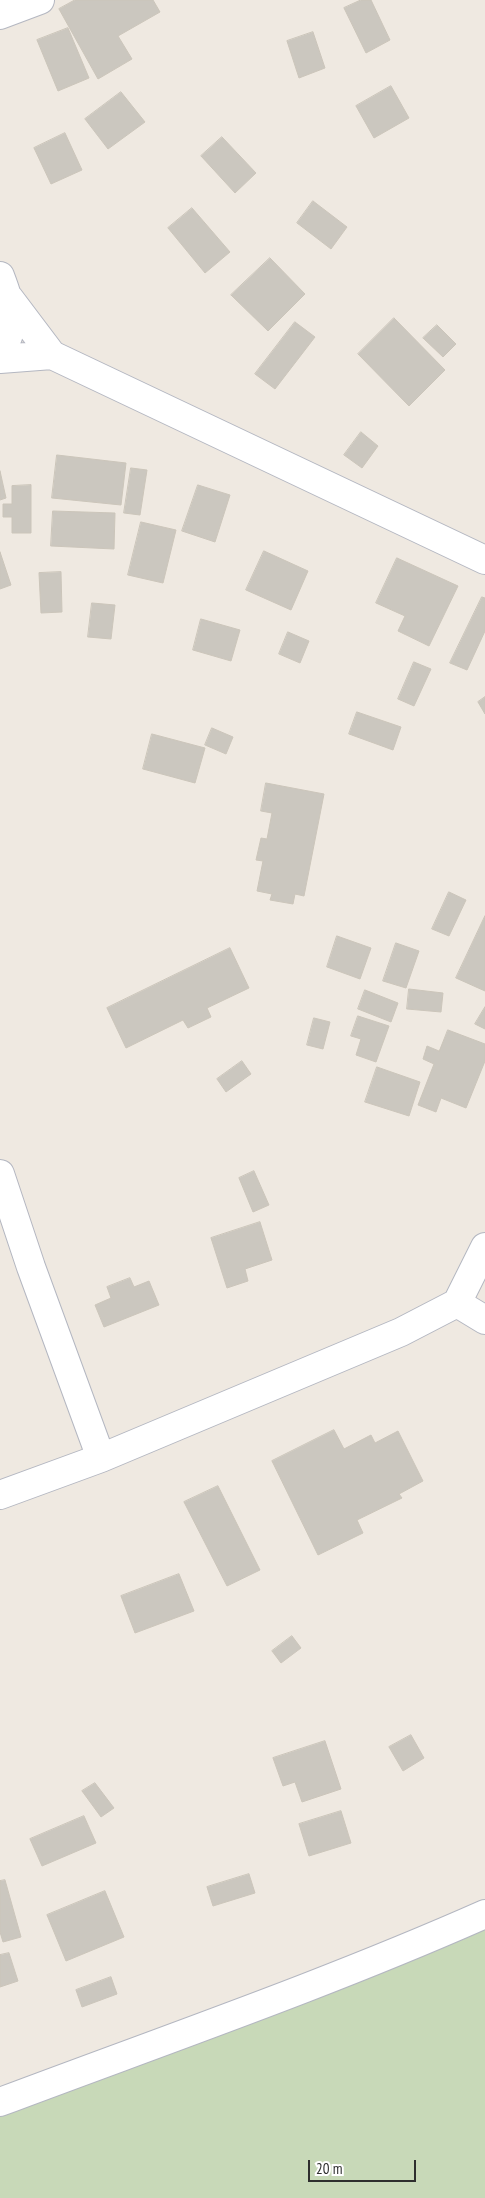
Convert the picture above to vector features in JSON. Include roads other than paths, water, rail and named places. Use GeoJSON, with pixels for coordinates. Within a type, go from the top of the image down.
{"type":"FeatureCollection","features":[{"type":"Feature","properties":{"kind":"street"},"geometry":{"type":"LineString","coordinates":[[0,15],[40,0]]}},
{"type":"Feature","properties":{"kind":"street"},"geometry":{"type":"LineString","coordinates":[[0,351],[8,339],[12,327],[4,287]]}},
{"type":"Feature","properties":{"kind":"street"},"geometry":{"type":"LineString","coordinates":[[4,287],[52,355],[485,560]]}},
{"type":"Feature","properties":{"kind":"street"},"geometry":{"type":"LineString","coordinates":[[0,359],[52,355]]}},
{"type":"Feature","properties":{"kind":"street"},"geometry":{"type":"LineString","coordinates":[[0,1174],[101,1458]]}},
{"type":"Feature","properties":{"kind":"street"},"geometry":{"type":"LineString","coordinates":[[0,1495],[101,1458],[393,1336],[457,1302],[485,1247]]}},
{"type":"Feature","properties":{"kind":"street"},"geometry":{"type":"LineString","coordinates":[[457,1302],[485,1320]]}},
{"type":"Feature","properties":{"kind":"street"},"geometry":{"type":"LineString","coordinates":[[0,2102],[261,2004],[442,1933],[485,1914]]}}]}
